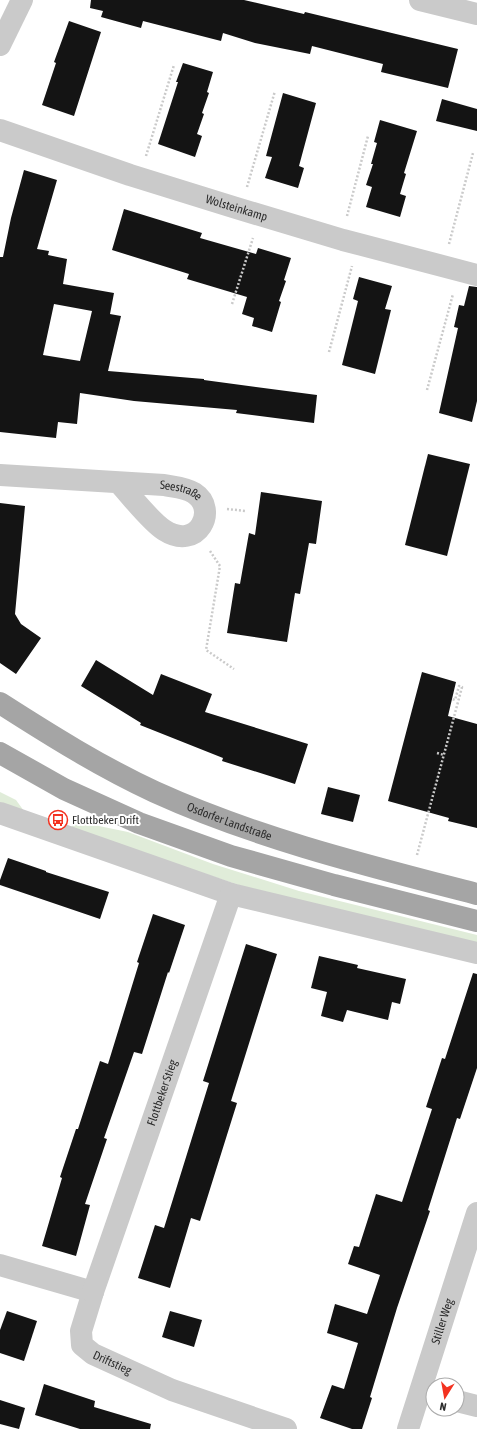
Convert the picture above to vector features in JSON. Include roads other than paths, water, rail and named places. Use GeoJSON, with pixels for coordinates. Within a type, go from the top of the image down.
{"type":"FeatureCollection","features":[{"type":"Feature","properties":{"kind":"main road","name":"Osdorfer Landstraße"},"geometry":{"type":"LineString","coordinates":[[0,704],[67,746],[155,792],[231,822],[341,858],[477,894]]}},
{"type":"Feature","properties":{"kind":"main road"},"geometry":{"type":"LineString","coordinates":[[0,753],[64,789],[139,823],[231,856],[334,885],[477,920]]}},
{"type":"Feature","properties":{"kind":"street"},"geometry":{"type":"LineString","coordinates":[[0,45],[22,0]]}},
{"type":"Feature","properties":{"kind":"street"},"geometry":{"type":"LineString","coordinates":[[420,0],[477,14]]}},
{"type":"Feature","properties":{"kind":"street","name":"Wolsteinkamp"},"geometry":{"type":"LineString","coordinates":[[0,130],[233,207],[343,240],[477,275]]}},
{"type":"Feature","properties":{"kind":"street"},"geometry":{"type":"LineString","coordinates":[[0,475],[119,483]]}},
{"type":"Feature","properties":{"kind":"street"},"geometry":{"type":"LineString","coordinates":[[0,813],[231,894],[477,953]]}},
{"type":"Feature","properties":{"kind":"street","name":"Flottbeker Stieg"},"geometry":{"type":"LineString","coordinates":[[93,1292],[231,894]]}},
{"type":"Feature","properties":{"kind":"street","name":"Stiller Weg"},"geometry":{"type":"LineString","coordinates":[[432,1377],[477,1214]]}},
{"type":"Feature","properties":{"kind":"street"},"geometry":{"type":"LineString","coordinates":[[0,1264],[93,1292]]}},
{"type":"Feature","properties":{"kind":"street","name":"Driftstieg"},"geometry":{"type":"LineString","coordinates":[[93,1292],[81,1331],[82,1345],[93,1354],[172,1390],[286,1429]]}},
{"type":"Feature","properties":{"kind":"street","name":"Stiller Weg"},"geometry":{"type":"LineString","coordinates":[[408,1429],[425,1398]]}},
{"type":"Feature","properties":{"kind":"street"},"geometry":{"type":"LineString","coordinates":[[465,1403],[477,1406]]}},
{"type":"Feature","properties":{"kind":"place","name":"Flottbeker Drift"},"geometry":{"type":"Point","coordinates":[58,820]}}]}
